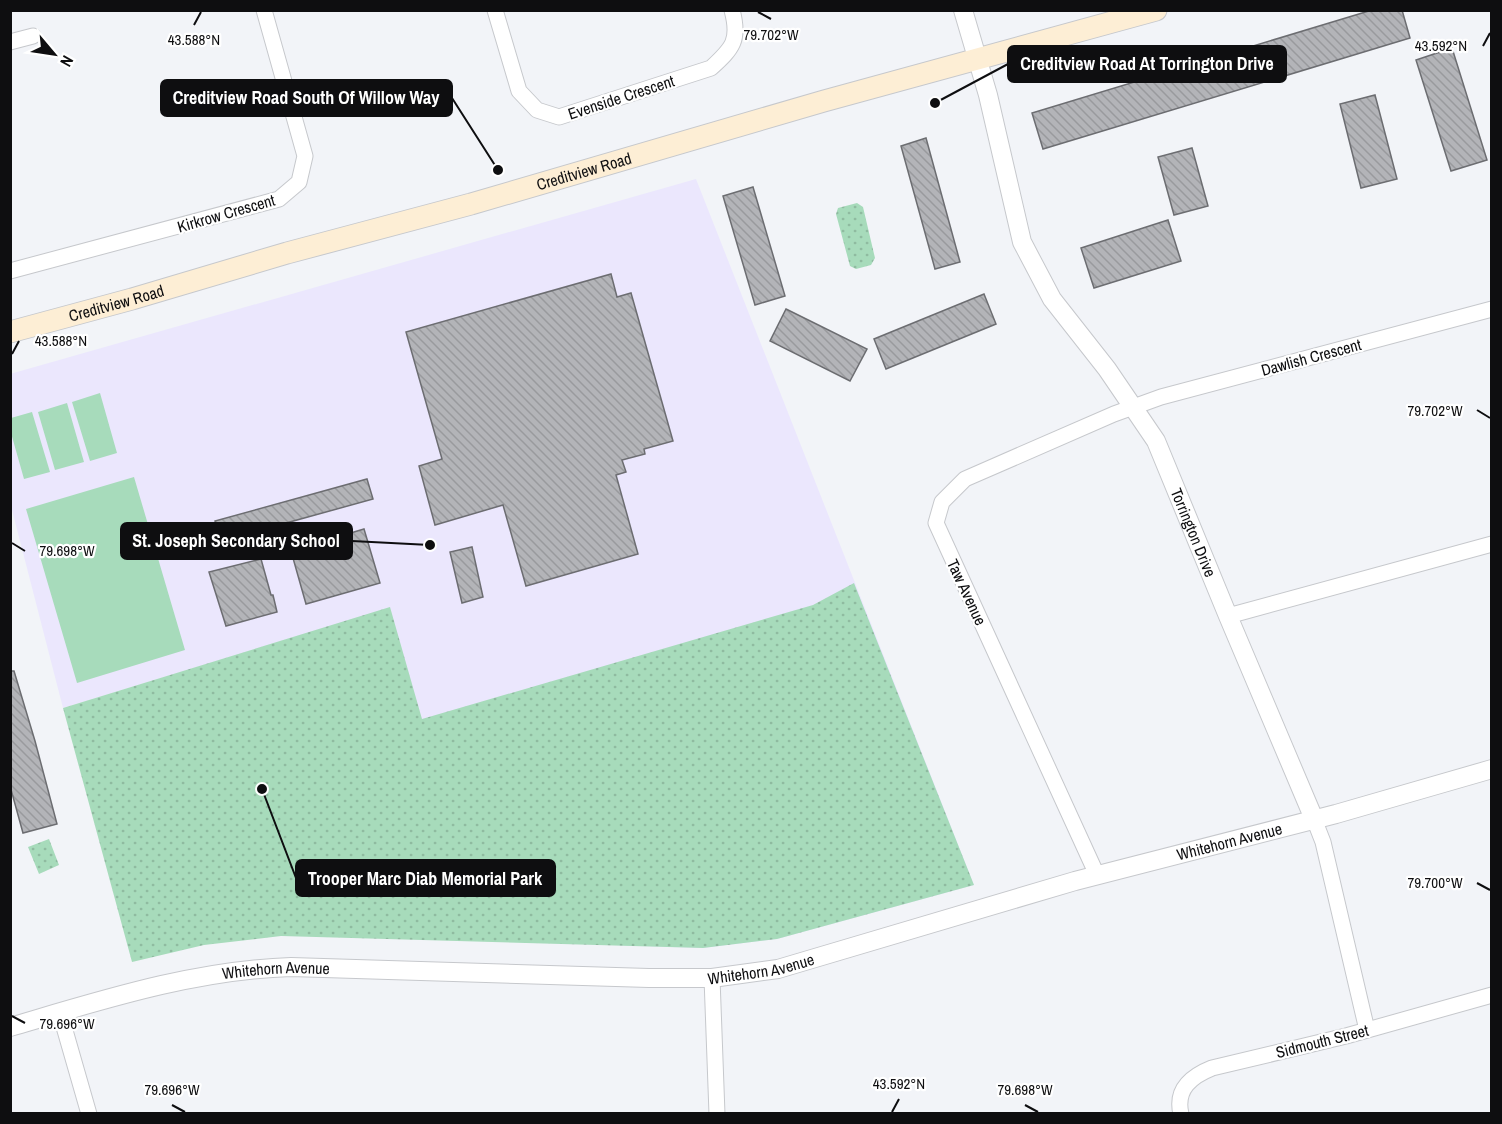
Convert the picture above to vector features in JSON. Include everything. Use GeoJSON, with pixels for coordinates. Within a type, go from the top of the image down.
{"type":"FeatureCollection","features":[{"type":"Feature","properties":{"kind":"main road","name":"Creditview Road"},"geometry":{"type":"LineString","coordinates":[[10,332],[287,253],[471,204],[813,104],[1156,10]]}},
{"type":"Feature","properties":{"kind":"street","name":"Kirkrow Crescent"},"geometry":{"type":"LineString","coordinates":[[10,271],[279,199],[299,182],[305,156],[264,10]]}},
{"type":"Feature","properties":{"kind":"street","name":"Evenside Crescent"},"geometry":{"type":"LineString","coordinates":[[495,10],[519,91],[537,110],[559,117],[711,68],[730,51],[736,36],[732,10]]}},
{"type":"Feature","properties":{"kind":"street","name":"Torrington Drive"},"geometry":{"type":"LineString","coordinates":[[963,10],[988,96],[1022,242],[1052,299],[1107,369],[1156,441],[1323,842],[1367,1030]]}},
{"type":"Feature","properties":{"kind":"street"},"geometry":{"type":"LineString","coordinates":[[10,42],[33,36]]}},
{"type":"Feature","properties":{"kind":"street","name":"Dawlish Crescent"},"geometry":{"type":"LineString","coordinates":[[1132,407],[1161,397],[1491,309]]}},
{"type":"Feature","properties":{"kind":"street","name":"Taw Avenue"},"geometry":{"type":"LineString","coordinates":[[1097,875],[936,523],[942,502],[965,479],[1132,407]]}},
{"type":"Feature","properties":{"kind":"street"},"geometry":{"type":"LineString","coordinates":[[1228,616],[1491,544]]}},
{"type":"Feature","properties":{"kind":"street","name":"Whitehorn Avenue"},"geometry":{"type":"LineString","coordinates":[[10,1027],[193,978],[256,968],[291,966],[637,978],[712,978],[778,969],[1097,875],[1314,819],[1491,769]]}},
{"type":"Feature","properties":{"kind":"street"},"geometry":{"type":"LineString","coordinates":[[712,978],[717,1113]]}},
{"type":"Feature","properties":{"kind":"street","name":"Sidmouth Street"},"geometry":{"type":"LineString","coordinates":[[1180,1113],[1179,1105],[1183,1089],[1195,1075],[1212,1068],[1367,1030],[1491,995]]}},
{"type":"Feature","properties":{"kind":"street"},"geometry":{"type":"LineString","coordinates":[[60,1013],[89,1113]]}},
{"type":"Feature","properties":{"kind":"shaded area"},"geometry":{"type":"Polygon","coordinates":[[[696,179],[974,885],[777,939],[703,948],[462,940],[390,608],[63,708],[11,506],[10,374],[696,179]]]}},
{"type":"Feature","properties":{"kind":"green space"},"geometry":{"type":"Polygon","coordinates":[[[857,203],[863,207],[875,258],[871,265],[856,269],[850,266],[836,214],[838,208],[857,203]]]}},
{"type":"Feature","properties":{"kind":"green space"},"geometry":{"type":"Polygon","coordinates":[[[100,393],[117,453],[90,461],[72,402],[100,393]]]}},
{"type":"Feature","properties":{"kind":"green space"},"geometry":{"type":"Polygon","coordinates":[[[67,403],[84,462],[55,470],[38,412],[67,403]]]}},
{"type":"Feature","properties":{"kind":"green space"},"geometry":{"type":"Polygon","coordinates":[[[32,412],[50,472],[24,479],[11,433],[11,418],[32,412]]]}},
{"type":"Feature","properties":{"kind":"green space"},"geometry":{"type":"Polygon","coordinates":[[[134,477],[185,650],[77,683],[26,509],[134,477]]]}},
{"type":"Feature","properties":{"kind":"green space"},"geometry":{"type":"Polygon","coordinates":[[[854,583],[974,885],[777,939],[703,948],[281,936],[204,945],[132,962],[63,708],[390,607],[422,719],[813,605],[854,583]]]}},
{"type":"Feature","properties":{"kind":"green space"},"geometry":{"type":"Polygon","coordinates":[[[49,839],[59,865],[39,874],[28,847],[49,839]]]}},
{"type":"Feature","properties":{"kind":"building"},"geometry":{"type":"Polygon","coordinates":[[[1372,10],[1402,10],[1410,38],[1043,149],[1032,113],[1372,10]]]}},
{"type":"Feature","properties":{"kind":"building"},"geometry":{"type":"Polygon","coordinates":[[[1452,48],[1487,160],[1451,171],[1416,60],[1452,48]]]}},
{"type":"Feature","properties":{"kind":"building"},"geometry":{"type":"Polygon","coordinates":[[[1375,95],[1397,179],[1361,188],[1340,104],[1375,95]]]}},
{"type":"Feature","properties":{"kind":"building"},"geometry":{"type":"Polygon","coordinates":[[[926,138],[960,262],[935,269],[901,146],[926,138]]]}},
{"type":"Feature","properties":{"kind":"building"},"geometry":{"type":"Polygon","coordinates":[[[1192,148],[1208,206],[1174,215],[1158,157],[1192,148]]]}},
{"type":"Feature","properties":{"kind":"building"},"geometry":{"type":"Polygon","coordinates":[[[753,187],[785,296],[755,305],[723,196],[753,187]]]}},
{"type":"Feature","properties":{"kind":"building"},"geometry":{"type":"Polygon","coordinates":[[[1168,220],[1181,261],[1094,288],[1081,248],[1168,220]]]}},
{"type":"Feature","properties":{"kind":"building"},"geometry":{"type":"Polygon","coordinates":[[[611,274],[617,297],[631,293],[673,441],[644,449],[645,454],[622,460],[626,472],[616,475],[638,554],[526,586],[503,505],[435,525],[419,466],[442,459],[406,332],[611,274]]]}},
{"type":"Feature","properties":{"kind":"building"},"geometry":{"type":"Polygon","coordinates":[[[984,294],[996,324],[886,369],[874,339],[984,294]]]}},
{"type":"Feature","properties":{"kind":"building"},"geometry":{"type":"Polygon","coordinates":[[[786,309],[867,349],[850,381],[770,341],[786,309]]]}},
{"type":"Feature","properties":{"kind":"building"},"geometry":{"type":"Polygon","coordinates":[[[367,479],[373,499],[221,541],[215,521],[367,479]]]}},
{"type":"Feature","properties":{"kind":"building"},"geometry":{"type":"Polygon","coordinates":[[[364,529],[380,583],[306,604],[291,551],[364,529]]]}},
{"type":"Feature","properties":{"kind":"building"},"geometry":{"type":"Polygon","coordinates":[[[472,547],[483,597],[462,603],[450,552],[472,547]]]}},
{"type":"Feature","properties":{"kind":"building"},"geometry":{"type":"Polygon","coordinates":[[[261,559],[277,612],[226,626],[209,572],[261,559]]]}},
{"type":"Feature","properties":{"kind":"building"},"geometry":{"type":"Polygon","coordinates":[[[10,671],[14,671],[57,824],[23,833],[10,786],[10,671]]]}},
{"type":"Feature","properties":{"kind":"place","name":"Creditview Road At Torrington Drive"},"geometry":{"type":"Point","coordinates":[935,103]}},
{"type":"Feature","properties":{"kind":"place","name":"Creditview Road South Of Willow Way"},"geometry":{"type":"Point","coordinates":[498,170]}},
{"type":"Feature","properties":{"kind":"place","name":"St. Joseph Secondary School"},"geometry":{"type":"Point","coordinates":[430,545]}},
{"type":"Feature","properties":{"kind":"place","name":"Trooper Marc Diab Memorial Park"},"geometry":{"type":"Point","coordinates":[262,789]}}]}
